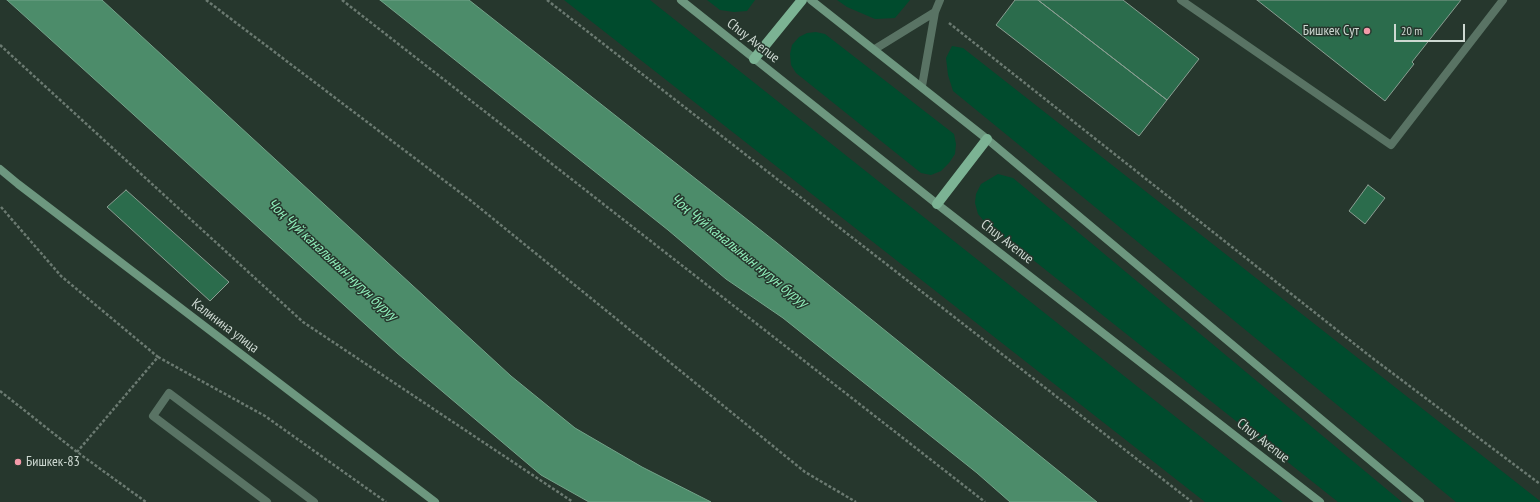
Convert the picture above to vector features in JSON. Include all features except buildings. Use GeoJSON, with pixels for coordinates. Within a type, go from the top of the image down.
{"type":"FeatureCollection","features":[{"type":"Feature","properties":{"kind":"main road","name":"Chuy Avenue"},"geometry":{"type":"LineString","coordinates":[[680,0],[937,204],[1320,502]]}},
{"type":"Feature","properties":{"kind":"main road"},"geometry":{"type":"LineString","coordinates":[[754,59],[802,0]]}},
{"type":"Feature","properties":{"kind":"main road"},"geometry":{"type":"LineString","coordinates":[[812,0],[987,139],[1420,502]]}},
{"type":"Feature","properties":{"kind":"main road"},"geometry":{"type":"LineString","coordinates":[[937,204],[987,139]]}},
{"type":"Feature","properties":{"kind":"main road","name":"Калинина улица"},"geometry":{"type":"LineString","coordinates":[[0,169],[435,502]]}},
{"type":"Feature","properties":{"kind":"lane"},"geometry":{"type":"LineString","coordinates":[[922,86],[935,12],[940,0]]}},
{"type":"Feature","properties":{"kind":"lane"},"geometry":{"type":"LineString","coordinates":[[1181,0],[1391,145],[1503,0]]}},
{"type":"Feature","properties":{"kind":"lane"},"geometry":{"type":"LineString","coordinates":[[875,49],[935,12]]}},
{"type":"Feature","properties":{"kind":"lane"},"geometry":{"type":"LineString","coordinates":[[267,502],[153,416],[170,393],[314,502]]}},
{"type":"Feature","properties":{"kind":"path"},"geometry":{"type":"LineString","coordinates":[[206,0],[470,200],[805,472],[856,502]]}},
{"type":"Feature","properties":{"kind":"path"},"geometry":{"type":"LineString","coordinates":[[342,0],[985,502]]}},
{"type":"Feature","properties":{"kind":"path"},"geometry":{"type":"LineString","coordinates":[[547,0],[1192,502]]}},
{"type":"Feature","properties":{"kind":"path"},"geometry":{"type":"LineString","coordinates":[[935,12],[1371,357],[1540,484]]}},
{"type":"Feature","properties":{"kind":"path"},"geometry":{"type":"LineString","coordinates":[[0,45],[303,322],[573,502]]}},
{"type":"Feature","properties":{"kind":"path"},"geometry":{"type":"LineString","coordinates":[[1,207],[61,276],[158,357],[265,416],[386,502]]}},
{"type":"Feature","properties":{"kind":"path"},"geometry":{"type":"LineString","coordinates":[[76,452],[158,357]]}},
{"type":"Feature","properties":{"kind":"path"},"geometry":{"type":"LineString","coordinates":[[0,391],[76,452],[146,502]]}},
{"type":"Feature","properties":{"kind":"shaded area"},"geometry":{"type":"Polygon","coordinates":[[[564,0],[650,0],[1283,502],[1205,502],[564,0]]]}},
{"type":"Feature","properties":{"kind":"shaded area"},"geometry":{"type":"Polygon","coordinates":[[[707,0],[755,0],[747,11],[734,12],[720,10],[707,0]]]}},
{"type":"Feature","properties":{"kind":"shaded area"},"geometry":{"type":"Polygon","coordinates":[[[837,0],[910,0],[895,18],[875,19],[847,7],[837,0]]]}},
{"type":"Feature","properties":{"kind":"shaded area"},"geometry":{"type":"Polygon","coordinates":[[[816,32],[825,34],[954,134],[956,144],[955,154],[941,171],[931,175],[921,173],[796,73],[791,65],[790,54],[792,45],[799,37],[807,33],[816,32]]]}},
{"type":"Feature","properties":{"kind":"shaded area"},"geometry":{"type":"Polygon","coordinates":[[[952,46],[963,48],[1540,502],[1456,502],[953,91],[948,75],[946,58],[952,46]]]}},
{"type":"Feature","properties":{"kind":"shaded area"},"geometry":{"type":"Polygon","coordinates":[[[998,174],[1013,178],[1402,502],[1338,502],[984,221],[978,214],[975,203],[976,194],[981,184],[998,174]]]}},
{"type":"Feature","properties":{"kind":"water","name":"Чоң Чүй каналынын нугун буруу"},"geometry":{"type":"Polygon","coordinates":[[[7,0],[102,0],[511,376],[575,428],[642,467],[711,502],[589,502],[541,475],[397,353],[7,0]]]}},
{"type":"Feature","properties":{"kind":"water","name":"Чоң Чүй каналынын нугун буруу"},"geometry":{"type":"Polygon","coordinates":[[[380,0],[469,0],[777,243],[1097,502],[1010,502],[977,473],[783,318],[726,279],[668,230],[380,0]]]}},
{"type":"Feature","properties":{"kind":"place","name":"Бишкек Сут"},"geometry":{"type":"Point","coordinates":[1367,31]}},
{"type":"Feature","properties":{"kind":"place","name":"Бишкек-83"},"geometry":{"type":"Point","coordinates":[18,462]}}]}
